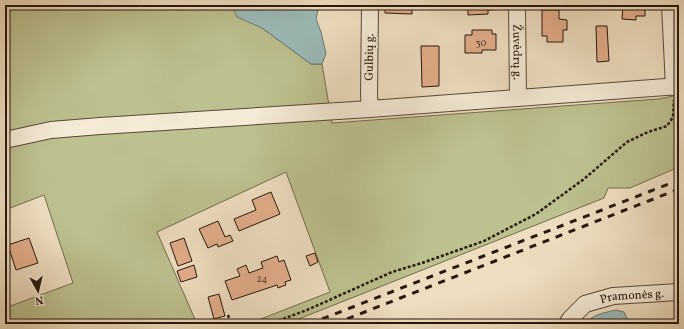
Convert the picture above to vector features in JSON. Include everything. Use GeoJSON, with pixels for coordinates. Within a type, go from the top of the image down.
{"type":"FeatureCollection","features":[{"type":"Feature","properties":{"kind":"street","name":"Gulbių g."},"geometry":{"type":"LineString","coordinates":[[370,5],[370,109]]}},
{"type":"Feature","properties":{"kind":"street","name":"Žuvėdrų g."},"geometry":{"type":"LineString","coordinates":[[517,5],[518,98]]}},
{"type":"Feature","properties":{"kind":"street"},"geometry":{"type":"LineString","coordinates":[[5,140],[51,130],[100,126],[370,109],[677,87],[670,5]]}},
{"type":"Feature","properties":{"kind":"street","name":"Pramonės g."},"geometry":{"type":"LineString","coordinates":[[567,324],[585,304],[613,296],[679,292]]}},
{"type":"Feature","properties":{"kind":"path"},"geometry":{"type":"LineString","coordinates":[[269,324],[307,310],[392,272],[484,241],[536,214],[584,179],[627,142],[648,132],[667,126],[673,117],[677,87]]}},
{"type":"Feature","properties":{"kind":"path"},"geometry":{"type":"LineString","coordinates":[[228,315],[231,324]]}},
{"type":"Feature","properties":{"kind":"green space"},"geometry":{"type":"Polygon","coordinates":[[[5,5],[232,5],[232,7],[253,23],[311,64],[322,64],[332,123],[658,99],[679,95],[679,167],[630,188],[608,188],[604,198],[286,324],[248,324],[330,292],[286,172],[157,232],[197,324],[5,324],[5,308],[73,283],[44,195],[5,210],[5,5]]]}},
{"type":"Feature","properties":{"kind":"water"},"geometry":{"type":"Polygon","coordinates":[[[232,5],[319,5],[316,19],[321,32],[326,54],[322,64],[311,64],[262,28],[237,17],[232,5]]]}},
{"type":"Feature","properties":{"kind":"water"},"geometry":{"type":"Polygon","coordinates":[[[616,310],[624,312],[628,320],[627,324],[585,324],[595,316],[616,310]]]}},
{"type":"Feature","properties":{"kind":"building"},"geometry":{"type":"Polygon","coordinates":[[[385,5],[412,5],[412,14],[385,13],[385,5]]]}},
{"type":"Feature","properties":{"kind":"building"},"geometry":{"type":"Polygon","coordinates":[[[468,5],[503,5],[503,9],[488,10],[488,14],[468,15],[468,5]]]}},
{"type":"Feature","properties":{"kind":"building"},"geometry":{"type":"Polygon","coordinates":[[[623,5],[645,5],[645,16],[636,16],[636,20],[622,19],[623,5]]]}},
{"type":"Feature","properties":{"kind":"building"},"geometry":{"type":"Polygon","coordinates":[[[542,10],[559,10],[559,19],[567,20],[567,30],[563,30],[563,42],[547,42],[547,36],[542,36],[542,10]]]}},
{"type":"Feature","properties":{"kind":"building"},"geometry":{"type":"Polygon","coordinates":[[[596,26],[607,26],[609,61],[597,62],[596,26]]]}},
{"type":"Feature","properties":{"kind":"building"},"geometry":{"type":"Polygon","coordinates":[[[472,30],[492,30],[492,34],[496,34],[496,50],[482,50],[482,53],[465,53],[465,35],[472,35],[472,30]]]}},
{"type":"Feature","properties":{"kind":"building"},"geometry":{"type":"Polygon","coordinates":[[[421,46],[439,46],[439,86],[422,87],[421,46]]]}},
{"type":"Feature","properties":{"kind":"building"},"geometry":{"type":"Polygon","coordinates":[[[271,192],[280,214],[239,231],[234,219],[256,210],[252,200],[271,192]]]}},
{"type":"Feature","properties":{"kind":"building"},"geometry":{"type":"Polygon","coordinates":[[[218,221],[225,237],[230,235],[233,241],[218,247],[217,244],[208,248],[199,229],[218,221]]]}},
{"type":"Feature","properties":{"kind":"building"},"geometry":{"type":"Polygon","coordinates":[[[29,238],[38,263],[16,270],[8,245],[29,238]]]}},
{"type":"Feature","properties":{"kind":"building"},"geometry":{"type":"Polygon","coordinates":[[[184,238],[192,261],[178,266],[170,243],[184,238]]]}},
{"type":"Feature","properties":{"kind":"building"},"geometry":{"type":"Polygon","coordinates":[[[315,253],[318,262],[310,266],[306,256],[315,253]]]}},
{"type":"Feature","properties":{"kind":"building"},"geometry":{"type":"Polygon","coordinates":[[[277,256],[279,262],[284,260],[291,280],[285,282],[286,285],[278,288],[277,285],[232,300],[225,281],[240,276],[237,269],[246,265],[249,273],[263,268],[261,262],[277,256]]]}},
{"type":"Feature","properties":{"kind":"building"},"geometry":{"type":"Polygon","coordinates":[[[194,265],[197,277],[181,282],[177,271],[194,265]]]}},
{"type":"Feature","properties":{"kind":"building"},"geometry":{"type":"Polygon","coordinates":[[[219,294],[225,316],[214,319],[208,297],[219,294]]]}},
{"type":"Feature","properties":{"kind":"railway"},"geometry":{"type":"LineString","coordinates":[[309,324],[679,180]]}},
{"type":"Feature","properties":{"kind":"railway"},"geometry":{"type":"LineString","coordinates":[[334,324],[679,189]]}}]}
